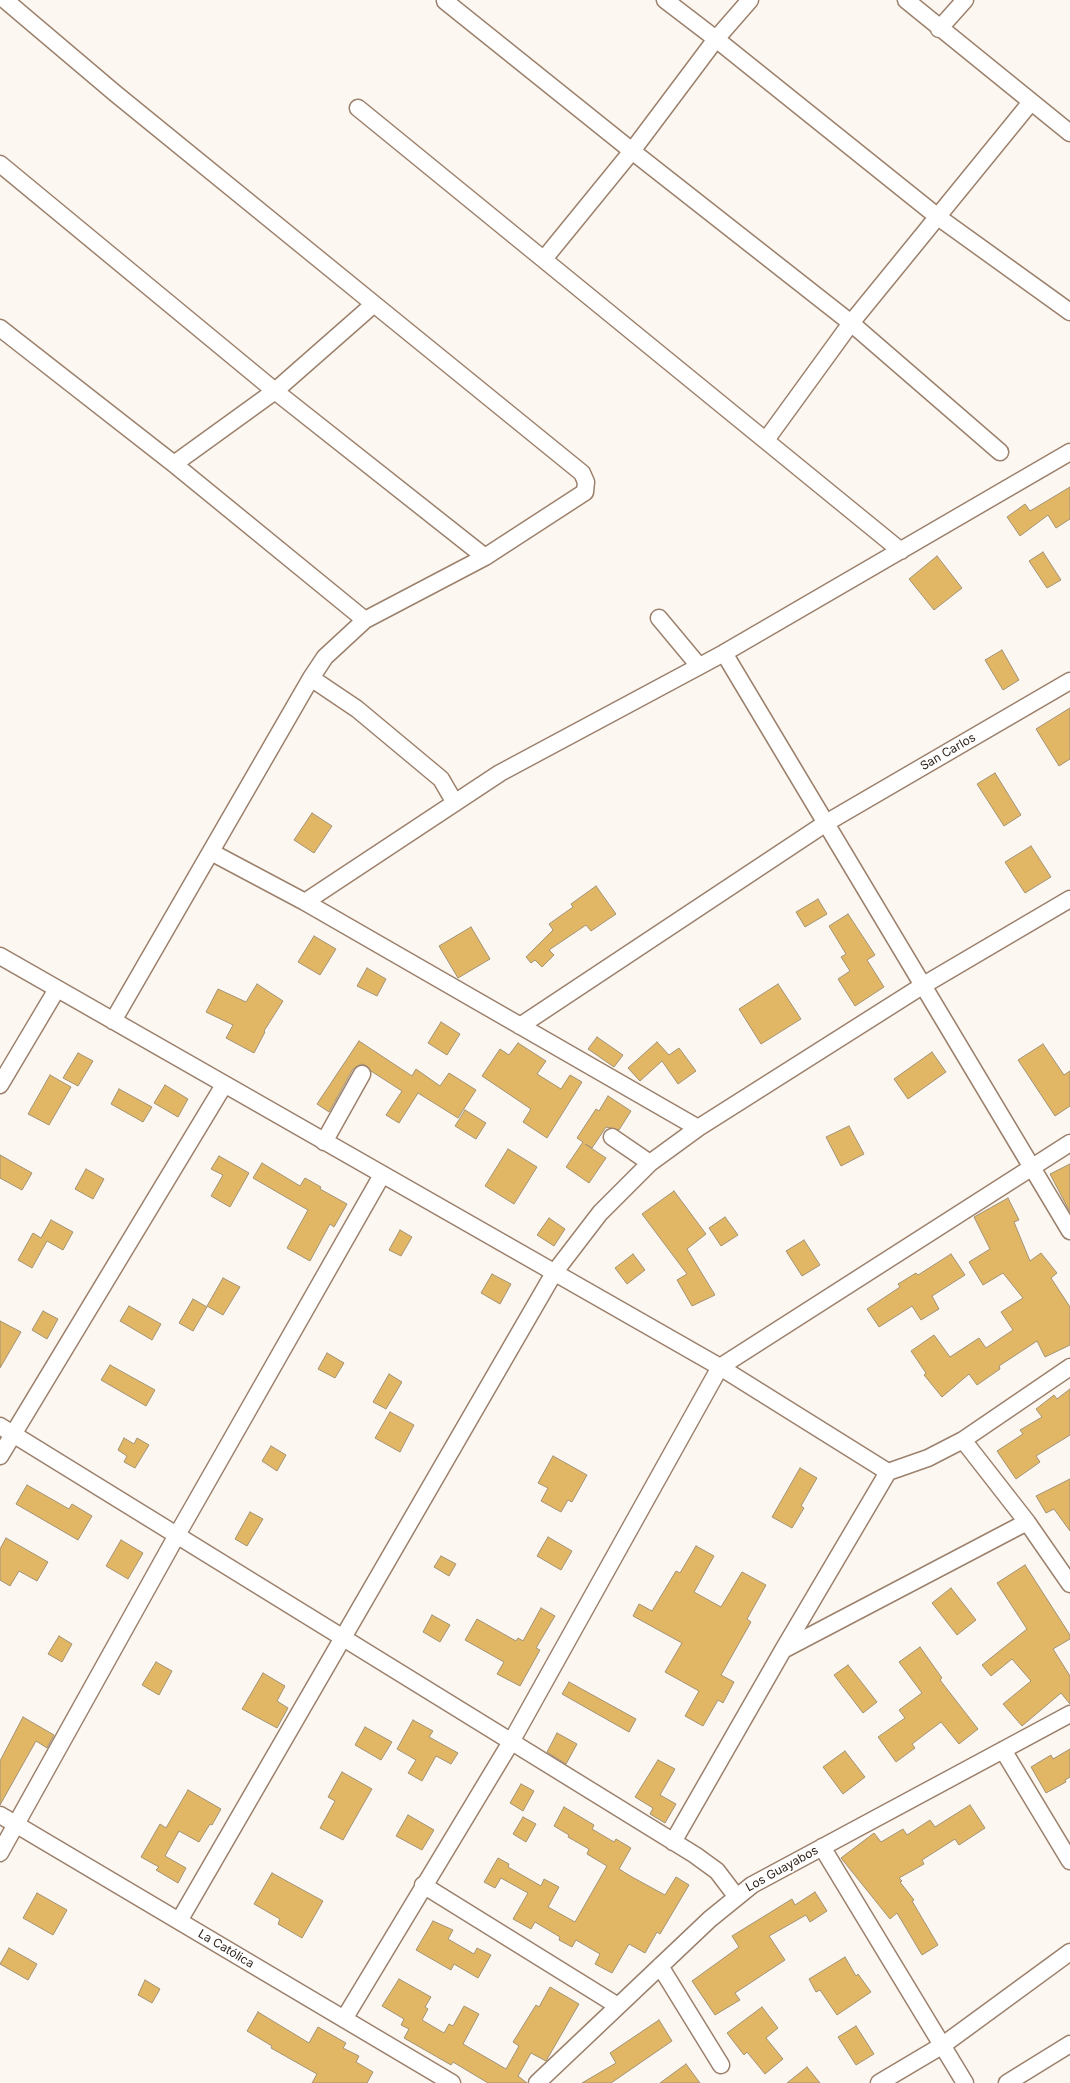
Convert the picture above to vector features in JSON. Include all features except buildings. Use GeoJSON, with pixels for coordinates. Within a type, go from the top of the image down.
{"type":"FeatureCollection","features":[{"type":"Feature","properties":{"kind":"street"},"geometry":{"type":"LineString","coordinates":[[5,0],[116,94],[582,473],[586,482],[585,492],[485,558],[365,620],[325,657],[311,678],[113,1021]]}},
{"type":"Feature","properties":{"kind":"street"},"geometry":{"type":"LineString","coordinates":[[665,0],[938,217],[1070,312]]}},
{"type":"Feature","properties":{"kind":"street"},"geometry":{"type":"LineString","coordinates":[[544,259],[632,151],[716,39],[750,0]]}},
{"type":"Feature","properties":{"kind":"street"},"geometry":{"type":"LineString","coordinates":[[906,0],[1070,133]]}},
{"type":"Feature","properties":{"kind":"street"},"geometry":{"type":"LineString","coordinates":[[939,28],[965,0]]}},
{"type":"Feature","properties":{"kind":"street"},"geometry":{"type":"LineString","coordinates":[[446,1],[632,151],[851,323],[1000,452]]}},
{"type":"Feature","properties":{"kind":"street"},"geometry":{"type":"LineString","coordinates":[[766,440],[851,323],[1031,102]]}},
{"type":"Feature","properties":{"kind":"street"},"geometry":{"type":"LineString","coordinates":[[358,108],[902,550]]}},
{"type":"Feature","properties":{"kind":"street"},"geometry":{"type":"LineString","coordinates":[[0,164],[275,391],[485,558]]}},
{"type":"Feature","properties":{"kind":"street"},"geometry":{"type":"LineString","coordinates":[[174,464],[275,391],[374,304]]}},
{"type":"Feature","properties":{"kind":"street"},"geometry":{"type":"LineString","coordinates":[[0,328],[174,464],[365,620]]}},
{"type":"Feature","properties":{"kind":"street"},"geometry":{"type":"LineString","coordinates":[[305,902],[500,773],[724,653],[1070,452]]}},
{"type":"Feature","properties":{"kind":"street"},"geometry":{"type":"LineString","coordinates":[[659,618],[699,666]]}},
{"type":"Feature","properties":{"kind":"street"},"geometry":{"type":"LineString","coordinates":[[724,653],[1070,1232]]}},
{"type":"Feature","properties":{"kind":"street"},"geometry":{"type":"LineString","coordinates":[[311,678],[357,709],[441,779],[455,803]]}},
{"type":"Feature","properties":{"kind":"street","name":"San Carlos"},"geometry":{"type":"LineString","coordinates":[[520,1026],[826,823],[1070,681]]}},
{"type":"Feature","properties":{"kind":"street"},"geometry":{"type":"LineString","coordinates":[[211,852],[305,902],[698,1128]]}},
{"type":"Feature","properties":{"kind":"street"},"geometry":{"type":"LineString","coordinates":[[179,1921],[554,1273],[600,1213],[650,1163],[698,1128],[922,986],[1070,899]]}},
{"type":"Feature","properties":{"kind":"street"},"geometry":{"type":"LineString","coordinates":[[0,956],[720,1367],[888,1472]]}},
{"type":"Feature","properties":{"kind":"street"},"geometry":{"type":"LineString","coordinates":[[0,1085],[57,989]]}},
{"type":"Feature","properties":{"kind":"street"},"geometry":{"type":"LineString","coordinates":[[324,1142],[362,1074]]}},
{"type":"Feature","properties":{"kind":"street"},"geometry":{"type":"LineString","coordinates":[[0,1456],[7,1430],[224,1085]]}},
{"type":"Feature","properties":{"kind":"street"},"geometry":{"type":"LineString","coordinates":[[612,1136],[650,1163]]}},
{"type":"Feature","properties":{"kind":"street"},"geometry":{"type":"LineString","coordinates":[[344,2019],[511,1742],[720,1367],[1070,1142]]}},
{"type":"Feature","properties":{"kind":"street"},"geometry":{"type":"LineString","coordinates":[[0,1853],[177,1535],[382,1175]]}},
{"type":"Feature","properties":{"kind":"street"},"geometry":{"type":"LineString","coordinates":[[673,1842],[782,1650],[888,1472],[928,1458],[963,1440],[1070,1367]]}},
{"type":"Feature","properties":{"kind":"street"},"geometry":{"type":"LineString","coordinates":[[7,1430],[673,1842],[717,1871],[736,1896]]}},
{"type":"Feature","properties":{"kind":"street"},"geometry":{"type":"LineString","coordinates":[[963,1440],[1027,1522],[1070,1584]]}},
{"type":"Feature","properties":{"kind":"street"},"geometry":{"type":"LineString","coordinates":[[782,1650],[1027,1522]]}},
{"type":"Feature","properties":{"kind":"street","name":"Los Guayabos"},"geometry":{"type":"LineString","coordinates":[[537,2083],[736,1896],[752,1885],[1070,1714]]}},
{"type":"Feature","properties":{"kind":"street"},"geometry":{"type":"LineString","coordinates":[[1003,1750],[1070,1860]]}},
{"type":"Feature","properties":{"kind":"street","name":"La Católica"},"geometry":{"type":"LineString","coordinates":[[0,1815],[452,2083]]}},
{"type":"Feature","properties":{"kind":"street"},"geometry":{"type":"LineString","coordinates":[[822,1847],[965,2083]]}},
{"type":"Feature","properties":{"kind":"street"},"geometry":{"type":"LineString","coordinates":[[424,1885],[618,2006]]}},
{"type":"Feature","properties":{"kind":"street"},"geometry":{"type":"LineString","coordinates":[[879,2083],[943,2045],[1070,1952]]}},
{"type":"Feature","properties":{"kind":"street"},"geometry":{"type":"LineString","coordinates":[[660,1966],[721,2065]]}},
{"type":"Feature","properties":{"kind":"street"},"geometry":{"type":"LineString","coordinates":[[1007,2083],[1068,2049]]}}]}
